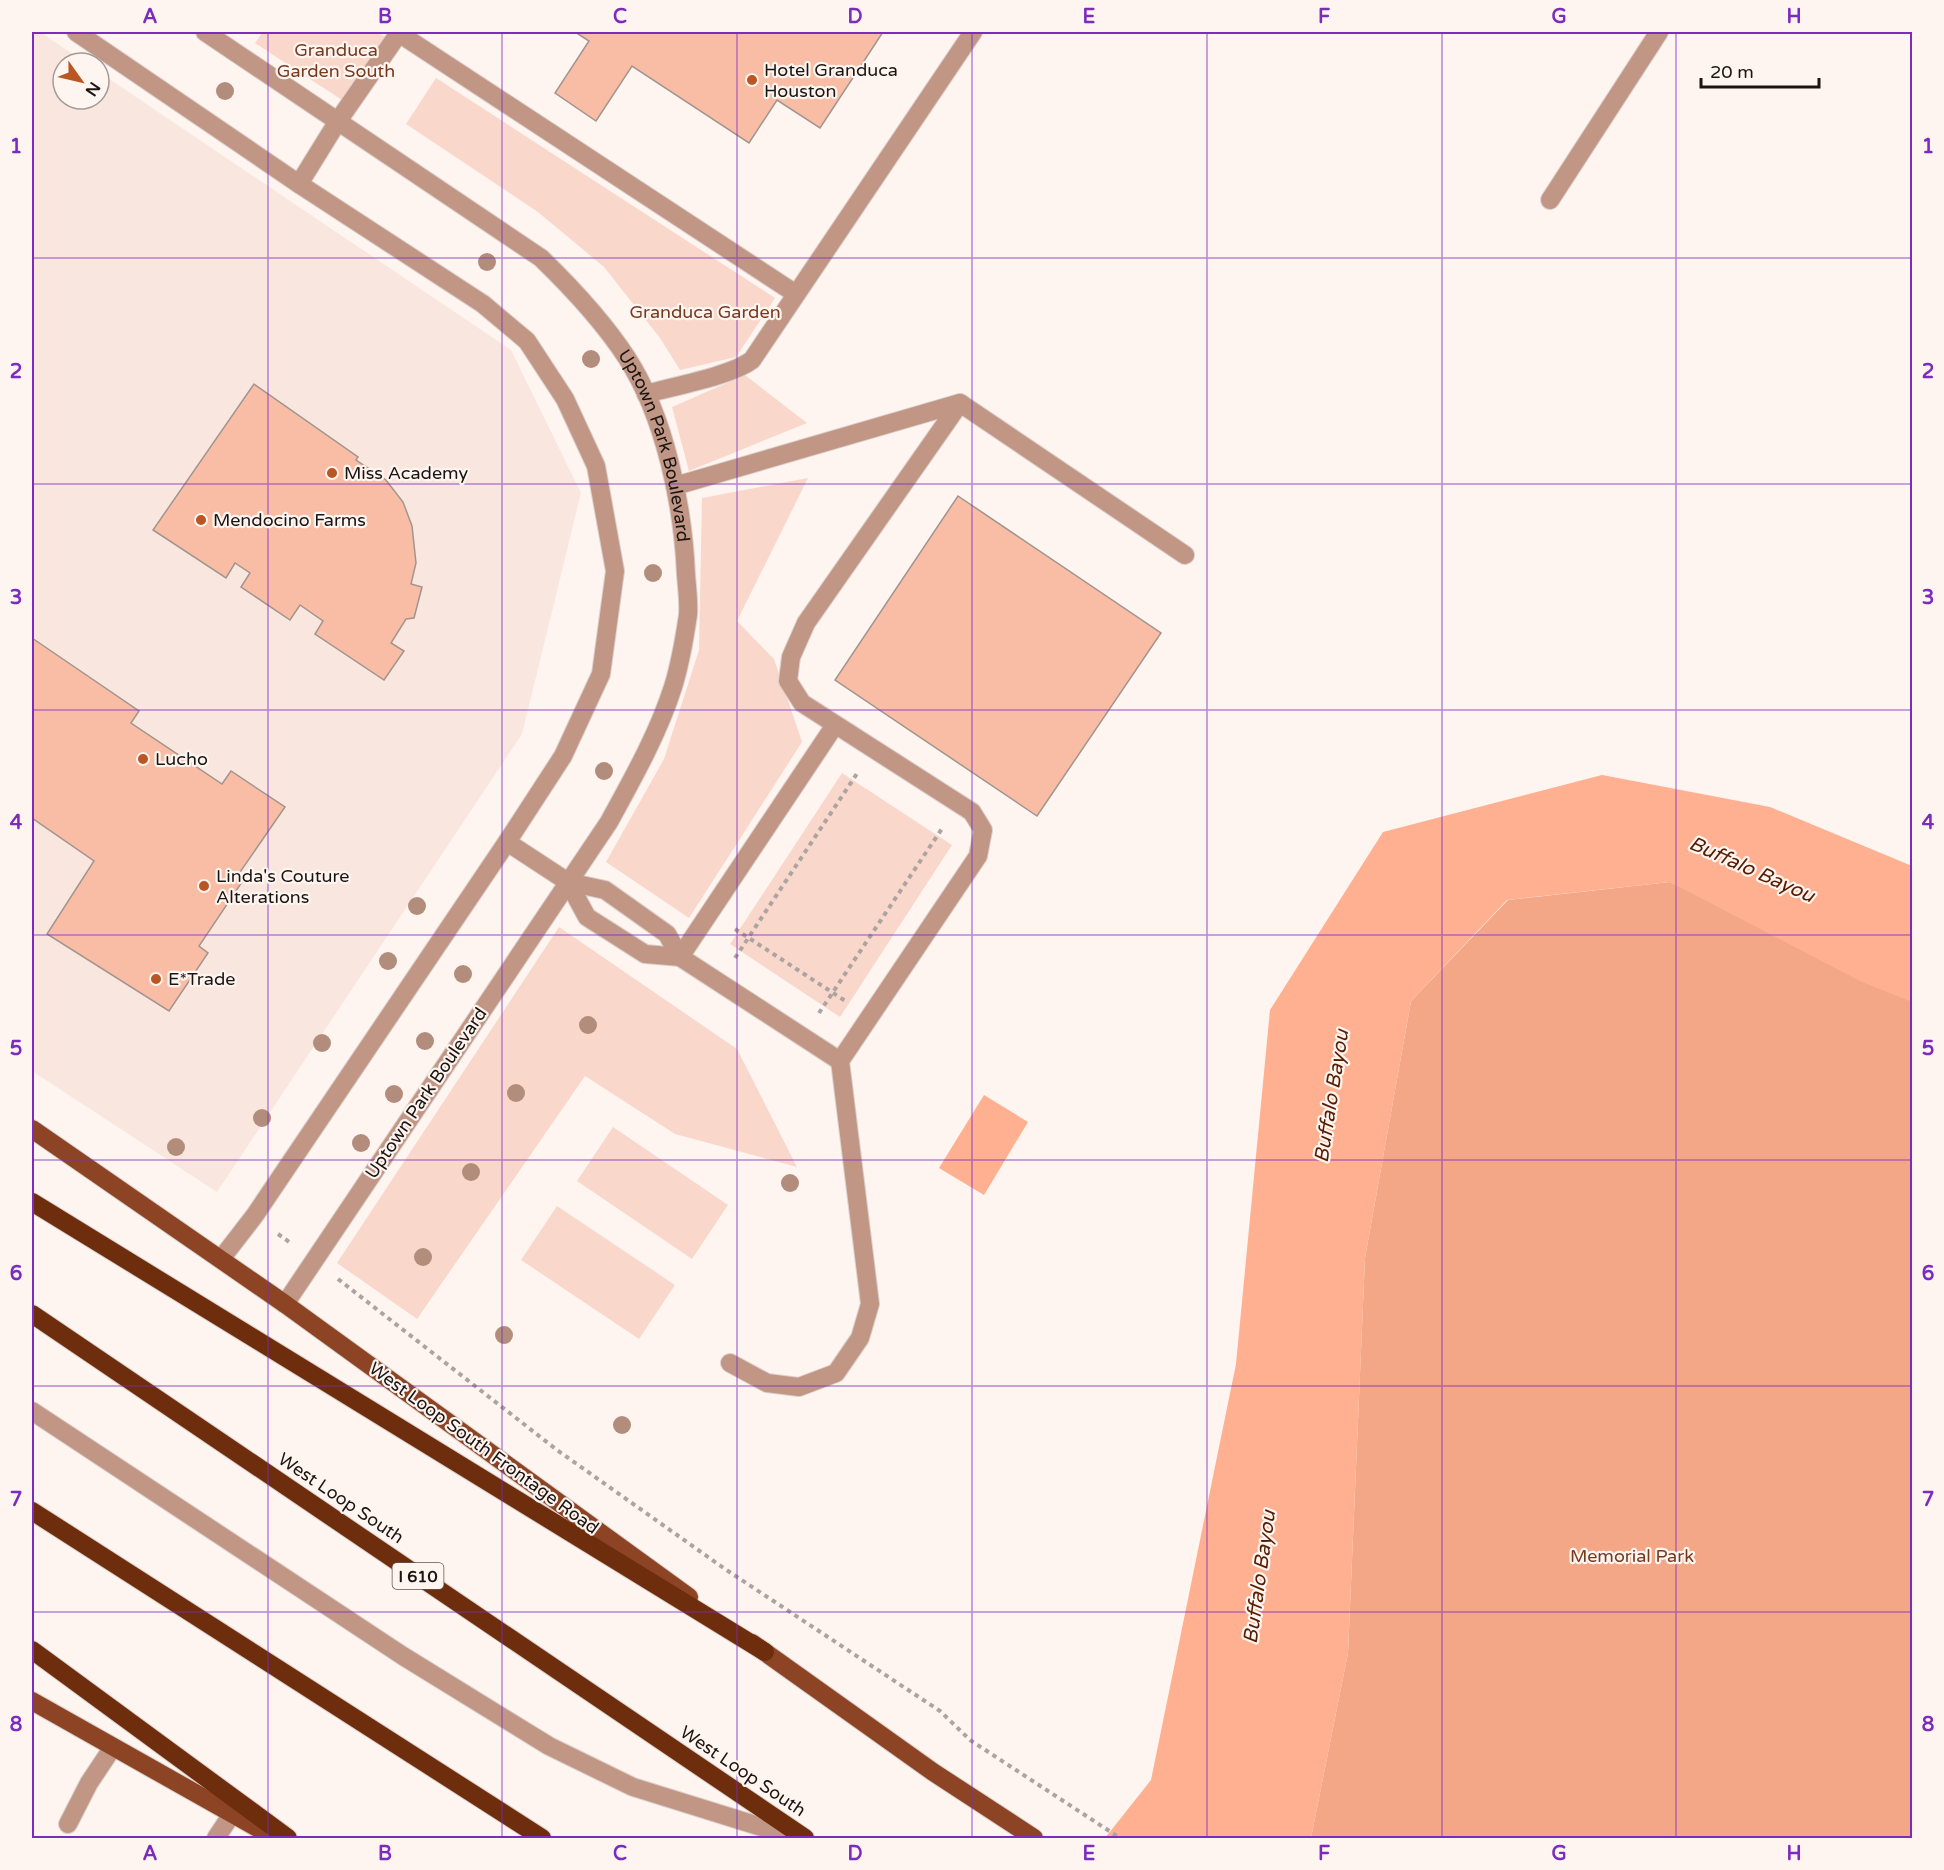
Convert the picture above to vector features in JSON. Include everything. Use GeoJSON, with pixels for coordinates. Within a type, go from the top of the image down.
{"type":"FeatureCollection","features":[{"type":"Feature","properties":{"kind":"highway"},"geometry":{"type":"LineString","coordinates":[[32,1202],[765,1652]]}},
{"type":"Feature","properties":{"kind":"highway","name":"West Loop South"},"geometry":{"type":"LineString","coordinates":[[32,1314],[806,1839]]}},
{"type":"Feature","properties":{"kind":"highway"},"geometry":{"type":"LineString","coordinates":[[32,1511],[542,1839]]}},
{"type":"Feature","properties":{"kind":"highway"},"geometry":{"type":"LineString","coordinates":[[32,1650],[288,1839]]}},
{"type":"Feature","properties":{"kind":"main road","name":"West Loop South Frontage Road"},"geometry":{"type":"LineString","coordinates":[[32,1128],[285,1304],[933,1772],[1034,1839]]}},
{"type":"Feature","properties":{"kind":"main road"},"geometry":{"type":"LineString","coordinates":[[32,1701],[275,1839]]}},
{"type":"Feature","properties":{"kind":"street"},"geometry":{"type":"LineString","coordinates":[[76,32],[483,304],[526,341],[565,399],[596,466],[615,571],[601,674],[563,756],[255,1215],[221,1259]]}},
{"type":"Feature","properties":{"kind":"street","name":"Uptown Park Boulevard"},"geometry":{"type":"LineString","coordinates":[[205,32],[542,258],[581,297],[627,358],[646,394],[659,426],[675,486],[685,547],[688,614],[674,686],[643,759],[609,822],[285,1304]]}},
{"type":"Feature","properties":{"kind":"street"},"geometry":{"type":"LineString","coordinates":[[299,183],[398,32],[796,294]]}},
{"type":"Feature","properties":{"kind":"street"},"geometry":{"type":"LineString","coordinates":[[646,394],[716,375],[747,363],[765,343],[973,32]]}},
{"type":"Feature","properties":{"kind":"street"},"geometry":{"type":"LineString","coordinates":[[1551,200],[1659,32]]}},
{"type":"Feature","properties":{"kind":"street"},"geometry":{"type":"LineString","coordinates":[[675,486],[960,403]]}},
{"type":"Feature","properties":{"kind":"street"},"geometry":{"type":"LineString","coordinates":[[960,403],[1185,555]]}},
{"type":"Feature","properties":{"kind":"street"},"geometry":{"type":"LineString","coordinates":[[730,1363],[767,1383],[799,1387],[836,1373],[860,1338],[870,1304],[840,1061],[978,856],[983,830],[972,812],[802,703],[788,681],[791,657],[806,623],[960,403]]}},
{"type":"Feature","properties":{"kind":"street"},"geometry":{"type":"LineString","coordinates":[[680,957],[835,725]]}},
{"type":"Feature","properties":{"kind":"street"},"geometry":{"type":"LineString","coordinates":[[507,842],[568,882],[605,890],[667,934],[680,957],[840,1061]]}},
{"type":"Feature","properties":{"kind":"street"},"geometry":{"type":"LineString","coordinates":[[568,882],[587,917],[645,954],[680,957]]}},
{"type":"Feature","properties":{"kind":"street"},"geometry":{"type":"LineString","coordinates":[[32,1412],[403,1656],[549,1746],[633,1787],[797,1839]]}},
{"type":"Feature","properties":{"kind":"street"},"geometry":{"type":"LineString","coordinates":[[68,1824],[89,1782],[113,1747]]}},
{"type":"Feature","properties":{"kind":"street"},"geometry":{"type":"LineString","coordinates":[[216,1839],[232,1814]]}},
{"type":"Feature","properties":{"kind":"path"},"geometry":{"type":"LineString","coordinates":[[718,982],[873,749]]}},
{"type":"Feature","properties":{"kind":"path"},"geometry":{"type":"LineString","coordinates":[[802,1037],[958,804]]}},
{"type":"Feature","properties":{"kind":"path"},"geometry":{"type":"LineString","coordinates":[[710,913],[870,1017]]}},
{"type":"Feature","properties":{"kind":"path"},"geometry":{"type":"LineString","coordinates":[[271,1229],[297,1248]]}},
{"type":"Feature","properties":{"kind":"path"},"geometry":{"type":"LineString","coordinates":[[334,1275],[557,1450],[725,1569],[939,1711],[970,1740],[1120,1839]]}},
{"type":"Feature","properties":{"kind":"shaded area"},"geometry":{"type":"Polygon","coordinates":[[[32,32],[40,32],[68,51],[51,51],[51,111],[111,111],[111,80],[511,350],[581,493],[522,734],[217,1192],[32,1071],[32,32]]]}},
{"type":"Feature","properties":{"kind":"green space","name":"Granduca Garden South"},"geometry":{"type":"Polygon","coordinates":[[[263,32],[377,32],[387,38],[345,102],[255,43],[263,32]]]}},
{"type":"Feature","properties":{"kind":"green space","name":"Granduca Garden"},"geometry":{"type":"Polygon","coordinates":[[[436,78],[775,298],[736,357],[680,370],[660,338],[604,267],[538,212],[406,124],[436,78]]]}},
{"type":"Feature","properties":{"kind":"green space"},"geometry":{"type":"Polygon","coordinates":[[[745,375],[807,423],[689,471],[672,407],[745,375]]]}},
{"type":"Feature","properties":{"kind":"green space"},"geometry":{"type":"Polygon","coordinates":[[[808,478],[737,621],[774,659],[802,742],[689,918],[606,862],[664,759],[699,650],[702,498],[808,478]]]}},
{"type":"Feature","properties":{"kind":"green space"},"geometry":{"type":"Polygon","coordinates":[[[842,773],[952,845],[840,1017],[730,944],[842,773]]]}},
{"type":"Feature","properties":{"kind":"green space","name":"Memorial Park"},"geometry":{"type":"Polygon","coordinates":[[[1670,882],[1912,995],[1912,1838],[1311,1838],[1348,1653],[1365,1258],[1411,1001],[1508,900],[1670,882]]]}},
{"type":"Feature","properties":{"kind":"green space"},"geometry":{"type":"Polygon","coordinates":[[[559,927],[737,1049],[797,1167],[675,1134],[585,1076],[417,1319],[337,1263],[559,927]]]}},
{"type":"Feature","properties":{"kind":"green space"},"geometry":{"type":"Polygon","coordinates":[[[613,1127],[728,1205],[692,1259],[577,1181],[613,1127]]]}},
{"type":"Feature","properties":{"kind":"green space"},"geometry":{"type":"Polygon","coordinates":[[[557,1206],[675,1285],[639,1339],[521,1260],[557,1206]]]}},
{"type":"Feature","properties":{"kind":"water","name":"Buffalo Bayou"},"geometry":{"type":"Polygon","coordinates":[[[1602,775],[1770,807],[1912,866],[1912,1002],[1860,981],[1670,882],[1507,900],[1411,1001],[1365,1258],[1348,1653],[1311,1838],[1105,1838],[1151,1780],[1236,1364],[1270,1010],[1383,832],[1602,775]]]}},
{"type":"Feature","properties":{"kind":"water"},"geometry":{"type":"Polygon","coordinates":[[[984,1095],[1028,1122],[984,1195],[939,1168],[984,1095]]]}},
{"type":"Feature","properties":{"kind":"building","name":"Hotel Granduca Houston"},"geometry":{"type":"Polygon","coordinates":[[[575,32],[883,32],[820,128],[777,100],[749,143],[632,66],[596,121],[555,93],[589,41],[575,32]]]}},
{"type":"Feature","properties":{"kind":"building"},"geometry":{"type":"Polygon","coordinates":[[[254,384],[358,457],[356,460],[386,480],[403,502],[412,526],[416,563],[411,584],[422,587],[414,618],[406,619],[391,643],[404,651],[384,680],[315,634],[323,621],[300,605],[290,620],[241,587],[250,573],[235,563],[226,578],[153,530],[254,384]]]}},
{"type":"Feature","properties":{"kind":"building"},"geometry":{"type":"Polygon","coordinates":[[[958,496],[1161,633],[1037,816],[835,680],[958,496]]]}},
{"type":"Feature","properties":{"kind":"building"},"geometry":{"type":"Polygon","coordinates":[[[32,638],[139,711],[131,723],[222,784],[231,771],[285,807],[238,875],[244,879],[199,946],[208,953],[169,1011],[47,934],[94,861],[32,818],[32,638]]]}},
{"type":"Feature","properties":{"kind":"place","name":"Hotel Granduca Houston"},"geometry":{"type":"Point","coordinates":[752,80]}},
{"type":"Feature","properties":{"kind":"place","name":"Miss Academy"},"geometry":{"type":"Point","coordinates":[332,473]}},
{"type":"Feature","properties":{"kind":"place","name":"Mendocino Farms"},"geometry":{"type":"Point","coordinates":[201,520]}},
{"type":"Feature","properties":{"kind":"place","name":"Lucho"},"geometry":{"type":"Point","coordinates":[143,759]}},
{"type":"Feature","properties":{"kind":"place","name":"Linda's Couture Alterations"},"geometry":{"type":"Point","coordinates":[204,886]}},
{"type":"Feature","properties":{"kind":"place","name":"E*Trade"},"geometry":{"type":"Point","coordinates":[156,979]}}]}
